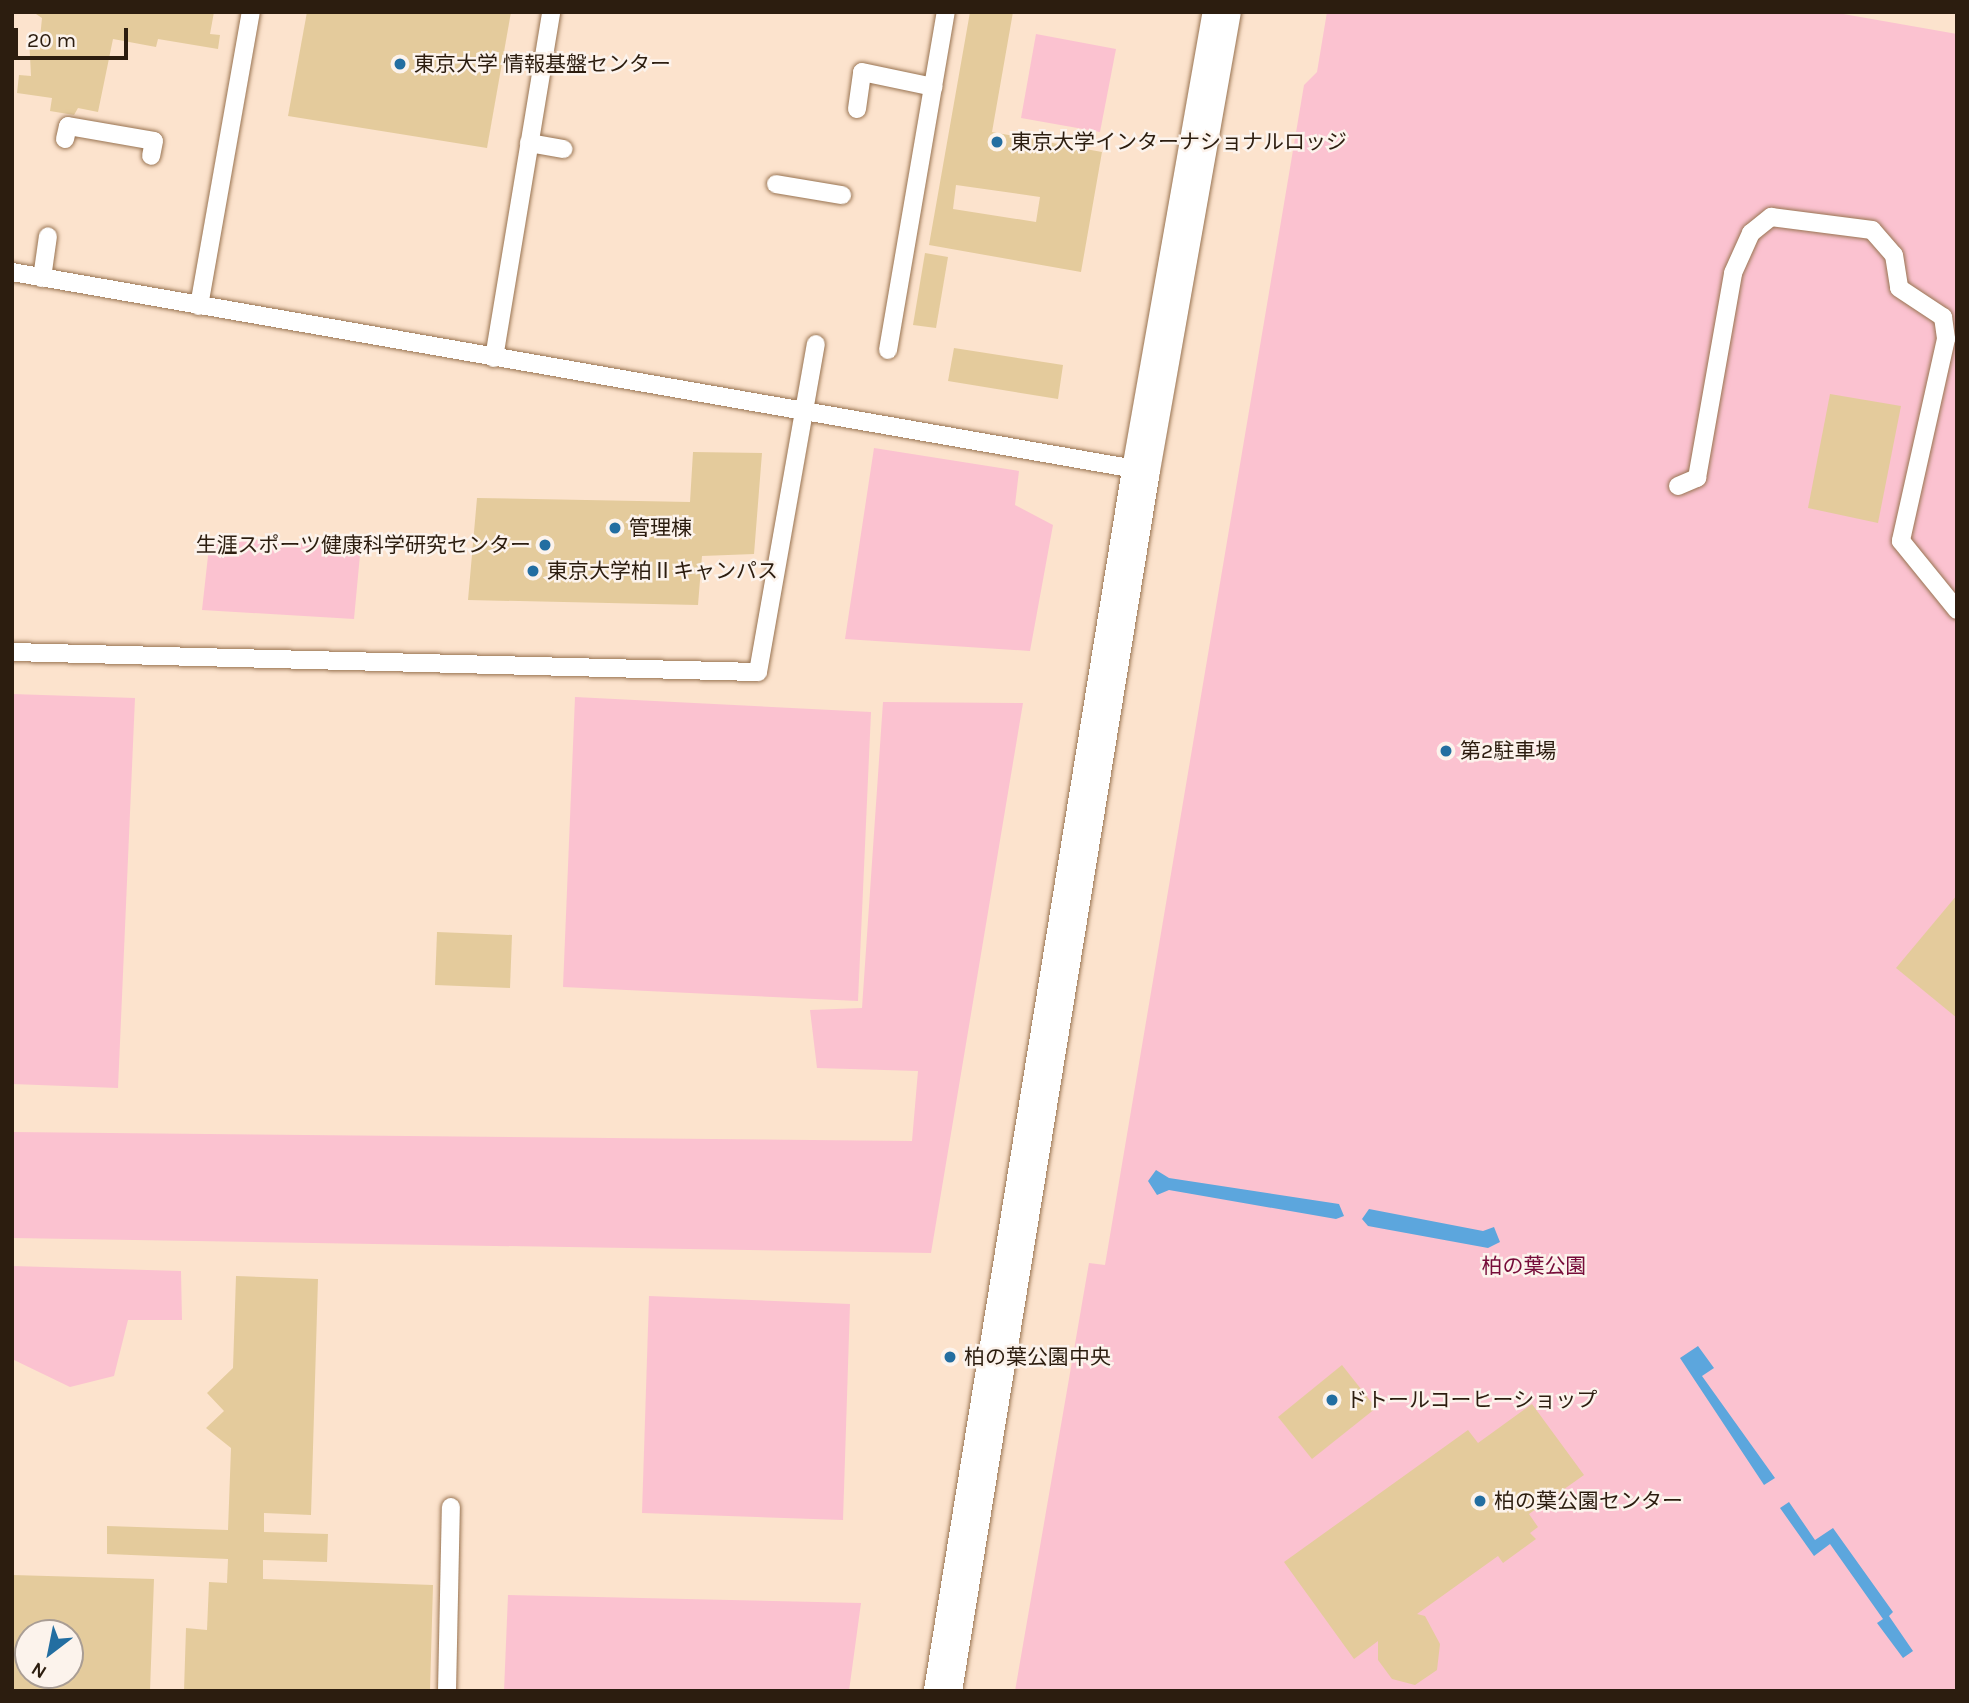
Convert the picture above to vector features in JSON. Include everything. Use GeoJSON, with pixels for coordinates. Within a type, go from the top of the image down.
{"type":"FeatureCollection","features":[{"type":"Feature","properties":{"kind":"street"},"geometry":{"type":"LineString","coordinates":[[943,1691],[1141,470],[1222,12]]}},
{"type":"Feature","properties":{"kind":"lane"},"geometry":{"type":"LineString","coordinates":[[199,306],[251,12]]}},
{"type":"Feature","properties":{"kind":"lane"},"geometry":{"type":"LineString","coordinates":[[494,358],[551,12]]}},
{"type":"Feature","properties":{"kind":"lane"},"geometry":{"type":"LineString","coordinates":[[888,349],[946,12]]}},
{"type":"Feature","properties":{"kind":"lane"},"geometry":{"type":"LineString","coordinates":[[857,109],[862,72],[933,88]]}},
{"type":"Feature","properties":{"kind":"lane"},"geometry":{"type":"LineString","coordinates":[[65,139],[68,126],[154,141],[151,156]]}},
{"type":"Feature","properties":{"kind":"lane"},"geometry":{"type":"LineString","coordinates":[[529,143],[563,149]]}},
{"type":"Feature","properties":{"kind":"lane"},"geometry":{"type":"LineString","coordinates":[[776,184],[842,195]]}},
{"type":"Feature","properties":{"kind":"lane"},"geometry":{"type":"LineString","coordinates":[[1678,486],[1697,478],[1733,273],[1751,233],[1771,217],[1872,230],[1894,256],[1899,288],[1943,317],[1946,339],[1901,541],[1957,610]]}},
{"type":"Feature","properties":{"kind":"lane"},"geometry":{"type":"LineString","coordinates":[[42,278],[48,236]]}},
{"type":"Feature","properties":{"kind":"lane"},"geometry":{"type":"LineString","coordinates":[[12,272],[1141,470]]}},
{"type":"Feature","properties":{"kind":"lane"},"geometry":{"type":"LineString","coordinates":[[12,652],[758,671],[816,344]]}},
{"type":"Feature","properties":{"kind":"lane"},"geometry":{"type":"LineString","coordinates":[[447,1691],[451,1507]]}},
{"type":"Feature","properties":{"kind":"green space","name":"柏の葉公園"},"geometry":{"type":"Polygon","coordinates":[[[1327,12],[1832,12],[1957,34],[1957,1691],[1015,1691],[1089,1263],[1105,1265],[1304,85],[1317,72],[1327,12]]]}},
{"type":"Feature","properties":{"kind":"green space"},"geometry":{"type":"Polygon","coordinates":[[[1036,34],[1116,49],[1100,132],[1021,118],[1036,34]]]}},
{"type":"Feature","properties":{"kind":"green space"},"geometry":{"type":"Polygon","coordinates":[[[874,448],[1019,471],[1015,505],[1053,525],[1030,651],[845,639],[874,448]]]}},
{"type":"Feature","properties":{"kind":"green space"},"geometry":{"type":"Polygon","coordinates":[[[210,538],[361,544],[354,619],[202,610],[210,538]]]}},
{"type":"Feature","properties":{"kind":"green space"},"geometry":{"type":"Polygon","coordinates":[[[12,694],[135,698],[118,1088],[12,1084],[12,694]]]}},
{"type":"Feature","properties":{"kind":"green space"},"geometry":{"type":"Polygon","coordinates":[[[575,697],[871,712],[858,1001],[563,987],[575,697]]]}},
{"type":"Feature","properties":{"kind":"green space"},"geometry":{"type":"Polygon","coordinates":[[[883,702],[1023,703],[931,1253],[12,1238],[12,1132],[912,1141],[918,1071],[817,1068],[810,1010],[862,1008],[883,702]]]}},
{"type":"Feature","properties":{"kind":"green space"},"geometry":{"type":"Polygon","coordinates":[[[12,1266],[181,1271],[182,1320],[128,1320],[114,1376],[70,1387],[12,1359],[12,1266]]]}},
{"type":"Feature","properties":{"kind":"green space"},"geometry":{"type":"Polygon","coordinates":[[[649,1296],[850,1304],[843,1520],[642,1513],[649,1296]]]}},
{"type":"Feature","properties":{"kind":"green space"},"geometry":{"type":"Polygon","coordinates":[[[508,1595],[861,1603],[849,1691],[504,1691],[508,1595]]]}},
{"type":"Feature","properties":{"kind":"water"},"geometry":{"type":"Polygon","coordinates":[[[1156,1170],[1169,1178],[1339,1204],[1344,1216],[1336,1219],[1169,1190],[1157,1195],[1148,1181],[1156,1170]]]}},
{"type":"Feature","properties":{"kind":"water"},"geometry":{"type":"Polygon","coordinates":[[[1369,1209],[1483,1231],[1494,1227],[1500,1242],[1488,1248],[1368,1226],[1362,1219],[1369,1209]]]}},
{"type":"Feature","properties":{"kind":"water"},"geometry":{"type":"Polygon","coordinates":[[[1698,1346],[1714,1368],[1702,1376],[1775,1478],[1764,1485],[1680,1358],[1698,1346]]]}},
{"type":"Feature","properties":{"kind":"water"},"geometry":{"type":"Polygon","coordinates":[[[1789,1502],[1815,1540],[1833,1528],[1893,1612],[1889,1616],[1913,1651],[1903,1658],[1877,1623],[1883,1619],[1830,1544],[1814,1556],[1780,1508],[1789,1502]]]}},
{"type":"Feature","properties":{"kind":"building"},"geometry":{"type":"Polygon","coordinates":[[[33,12],[214,12],[210,34],[220,35],[218,49],[158,39],[156,47],[113,39],[98,112],[78,108],[74,115],[50,111],[52,98],[17,93],[19,75],[31,76],[29,37],[40,38],[42,18],[33,12]]]}},
{"type":"Feature","properties":{"kind":"building","name":"東京大学 情報基盤センター"},"geometry":{"type":"Polygon","coordinates":[[[307,12],[511,12],[487,148],[288,116],[307,12]]]}},
{"type":"Feature","properties":{"kind":"building","name":"東京大学インターナショナルロッジ"},"geometry":{"type":"Polygon","coordinates":[[[970,12],[1013,12],[992,132],[1102,152],[1081,272],[929,245],[970,12]],[[956,185],[953,209],[1036,222],[1040,197],[956,185]]]}},
{"type":"Feature","properties":{"kind":"building"},"geometry":{"type":"Polygon","coordinates":[[[925,253],[948,257],[936,328],[913,325],[925,253]]]}},
{"type":"Feature","properties":{"kind":"building"},"geometry":{"type":"Polygon","coordinates":[[[954,348],[1063,365],[1058,399],[948,381],[954,348]]]}},
{"type":"Feature","properties":{"kind":"building"},"geometry":{"type":"Polygon","coordinates":[[[1830,394],[1901,406],[1878,523],[1808,508],[1830,394]]]}},
{"type":"Feature","properties":{"kind":"building","name":"管理棟"},"geometry":{"type":"Polygon","coordinates":[[[693,452],[762,453],[754,554],[702,556],[698,605],[468,600],[477,498],[690,502],[693,452]]]}},
{"type":"Feature","properties":{"kind":"building"},"geometry":{"type":"Polygon","coordinates":[[[1957,895],[1957,1018],[1896,968],[1957,895]]]}},
{"type":"Feature","properties":{"kind":"building"},"geometry":{"type":"Polygon","coordinates":[[[437,932],[512,935],[510,988],[435,985],[437,932]]]}},
{"type":"Feature","properties":{"kind":"building"},"geometry":{"type":"Polygon","coordinates":[[[236,1276],[318,1279],[311,1515],[264,1513],[264,1532],[328,1534],[327,1562],[263,1560],[263,1579],[433,1585],[430,1691],[184,1691],[186,1628],[207,1630],[209,1582],[227,1583],[228,1559],[107,1554],[107,1526],[228,1530],[231,1448],[206,1428],[224,1411],[207,1393],[233,1368],[236,1276]]]}},
{"type":"Feature","properties":{"kind":"building"},"geometry":{"type":"Polygon","coordinates":[[[1342,1365],[1376,1408],[1312,1459],[1278,1417],[1342,1365]]]}},
{"type":"Feature","properties":{"kind":"building"},"geometry":{"type":"Polygon","coordinates":[[[1532,1404],[1584,1475],[1529,1514],[1538,1527],[1530,1533],[1536,1539],[1503,1563],[1498,1556],[1417,1614],[1425,1616],[1440,1644],[1437,1670],[1415,1685],[1392,1679],[1378,1660],[1378,1641],[1354,1659],[1284,1562],[1468,1430],[1478,1443],[1532,1404]]]}},
{"type":"Feature","properties":{"kind":"building"},"geometry":{"type":"Polygon","coordinates":[[[12,1575],[154,1579],[150,1691],[12,1691],[12,1575]]]}},
{"type":"Feature","properties":{"kind":"place","name":"東京大学 情報基盤センター"},"geometry":{"type":"Point","coordinates":[400,64]}},
{"type":"Feature","properties":{"kind":"place","name":"東京大学インターナショナルロッジ"},"geometry":{"type":"Point","coordinates":[997,142]}},
{"type":"Feature","properties":{"kind":"place","name":"管理棟"},"geometry":{"type":"Point","coordinates":[615,528]}},
{"type":"Feature","properties":{"kind":"place","name":"生涯スポーツ健康科学研究センター"},"geometry":{"type":"Point","coordinates":[545,545]}},
{"type":"Feature","properties":{"kind":"place","name":"東京大学柏Ⅱキャンパス"},"geometry":{"type":"Point","coordinates":[533,571]}},
{"type":"Feature","properties":{"kind":"place","name":"第2駐車場"},"geometry":{"type":"Point","coordinates":[1446,751]}},
{"type":"Feature","properties":{"kind":"place","name":"柏の葉公園中央"},"geometry":{"type":"Point","coordinates":[950,1357]}},
{"type":"Feature","properties":{"kind":"place","name":"ドトールコーヒーショップ"},"geometry":{"type":"Point","coordinates":[1332,1400]}},
{"type":"Feature","properties":{"kind":"place","name":"柏の葉公園センター"},"geometry":{"type":"Point","coordinates":[1480,1501]}}]}
